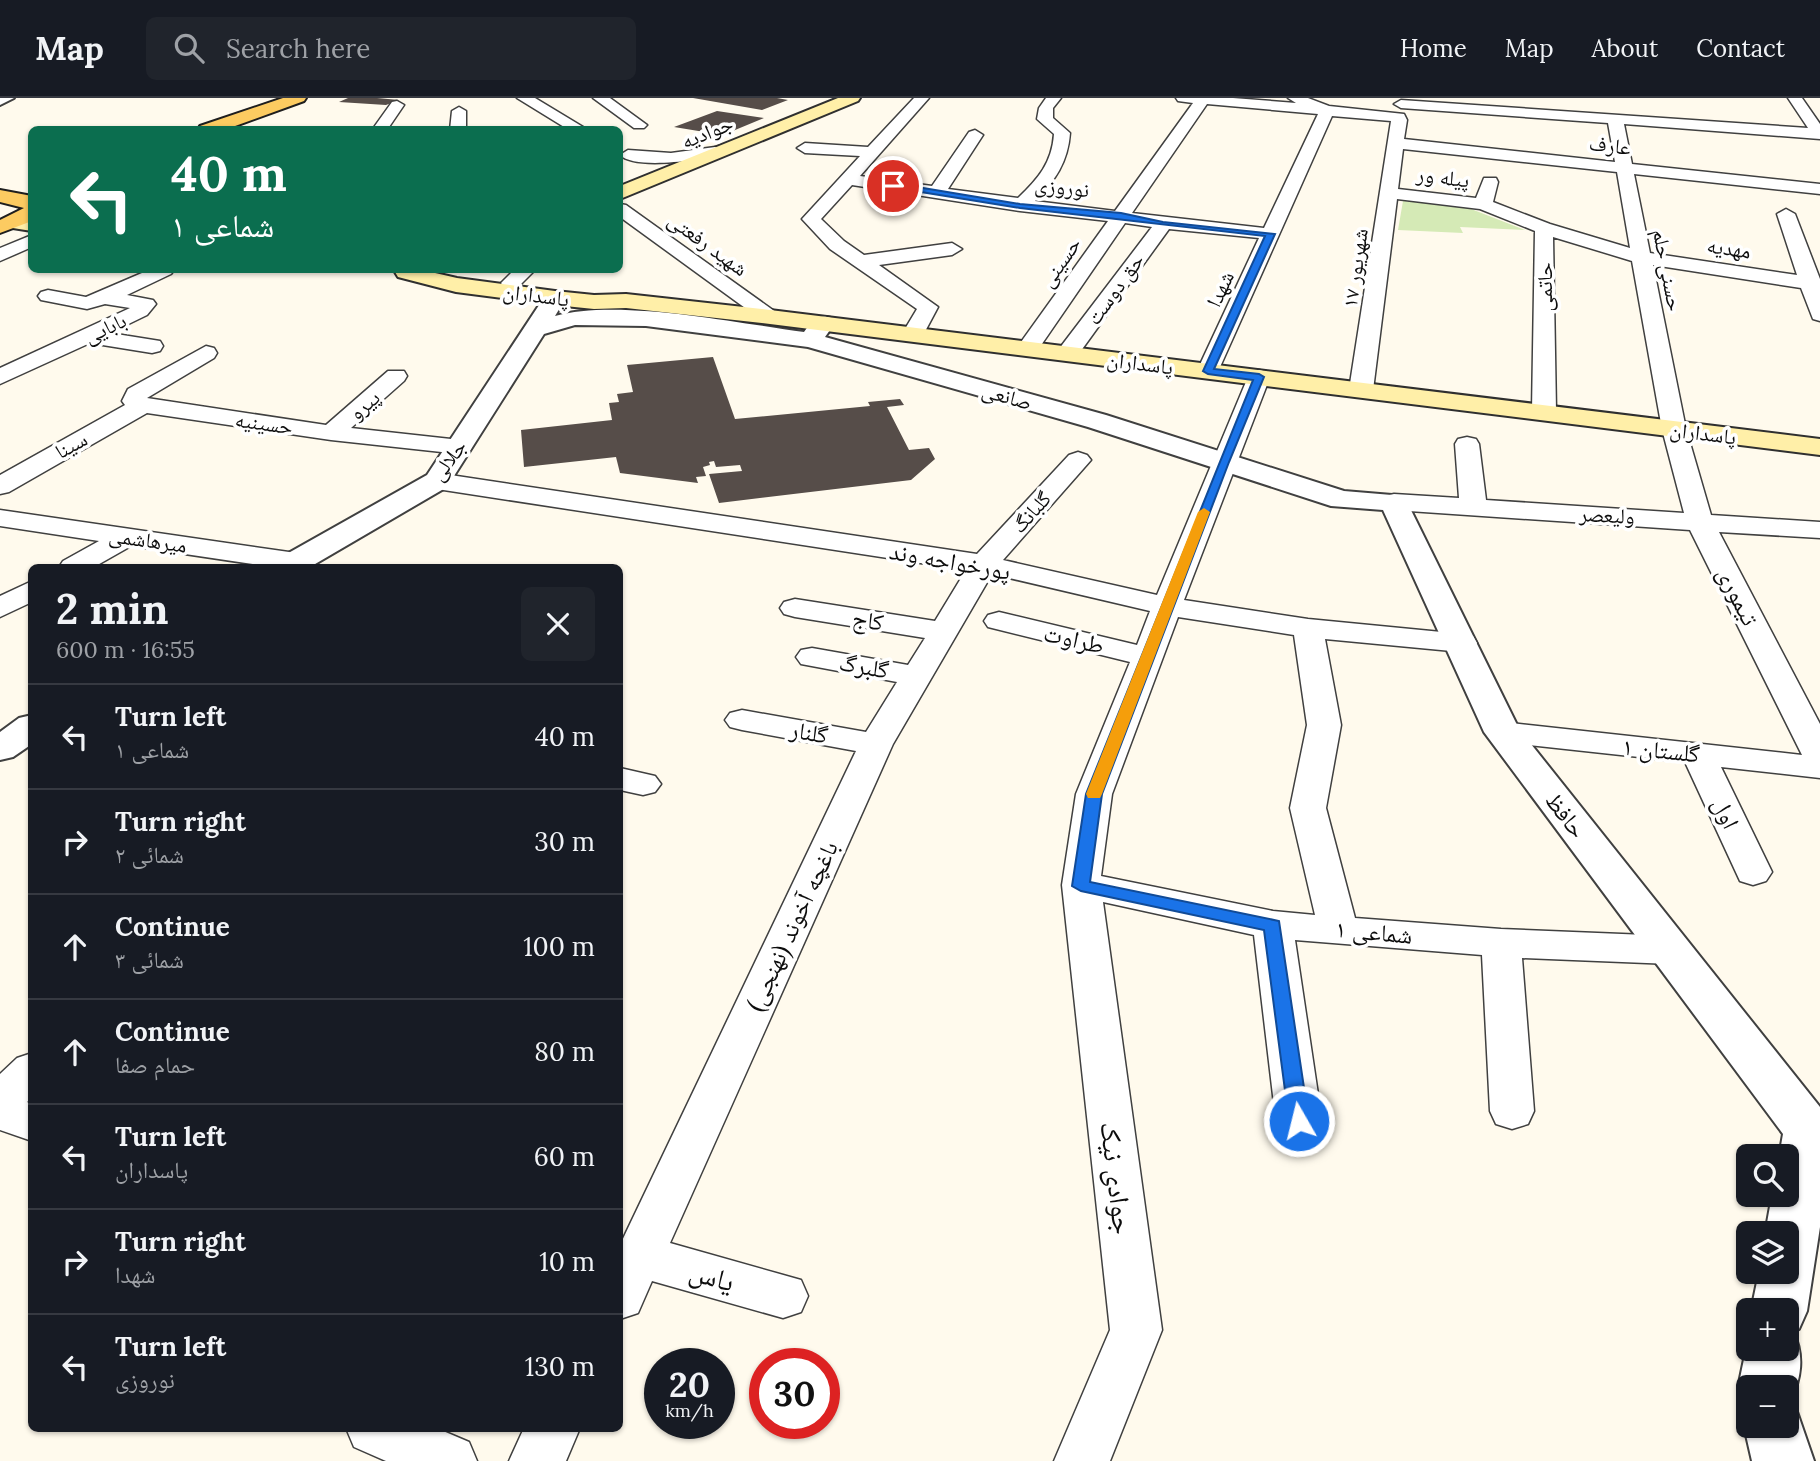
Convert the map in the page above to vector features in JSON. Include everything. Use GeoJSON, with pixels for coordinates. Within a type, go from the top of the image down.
{"type":"FeatureCollection","features":[{"type":"Feature","properties":{"kind":"main road"},"geometry":{"type":"LineString","coordinates":[[218,126],[298,98]]}},
{"type":"Feature","properties":{"kind":"main road"},"geometry":{"type":"LineString","coordinates":[[238,126],[318,98]]}},
{"type":"Feature","properties":{"kind":"main road","name":"جوادیه"},"geometry":{"type":"LineString","coordinates":[[623,192],[852,98]]}},
{"type":"Feature","properties":{"kind":"main road"},"geometry":{"type":"LineString","coordinates":[[0,195],[28,188]]}},
{"type":"Feature","properties":{"kind":"main road"},"geometry":{"type":"LineString","coordinates":[[0,195],[28,202]]}},
{"type":"Feature","properties":{"kind":"main road","name":"پاسداران"},"geometry":{"type":"LineString","coordinates":[[410,273],[456,285],[555,298],[594,302],[626,300],[770,317],[816,332],[913,334],[1820,447]]}},
{"type":"Feature","properties":{"kind":"main road","name":"پاسداران"},"geometry":{"type":"LineString","coordinates":[[458,273],[518,276],[626,300]]}},
{"type":"Feature","properties":{"kind":"street"},"geometry":{"type":"LineString","coordinates":[[524,98],[574,126]]}},
{"type":"Feature","properties":{"kind":"street"},"geometry":{"type":"LineString","coordinates":[[600,98],[639,125],[623,128]]}},
{"type":"Feature","properties":{"kind":"street"},"geometry":{"type":"LineString","coordinates":[[913,334],[928,307],[837,245],[811,219],[922,98]]}},
{"type":"Feature","properties":{"kind":"street"},"geometry":{"type":"LineString","coordinates":[[1020,206],[1051,175],[1062,154],[1062,133],[1045,119],[1046,108],[1054,98]]}},
{"type":"Feature","properties":{"kind":"street"},"geometry":{"type":"LineString","coordinates":[[1183,98],[1327,111]]}},
{"type":"Feature","properties":{"kind":"street"},"geometry":{"type":"LineString","coordinates":[[1295,98],[1327,111],[1364,120],[1401,106],[1494,104],[1605,119],[1820,134]]}},
{"type":"Feature","properties":{"kind":"street","name":"حسنی حلم"},"geometry":{"type":"LineString","coordinates":[[1590,98],[1605,119],[1624,170],[1674,429]]}},
{"type":"Feature","properties":{"kind":"street"},"geometry":{"type":"LineString","coordinates":[[1794,98],[1820,134]]}},
{"type":"Feature","properties":{"kind":"street","name":"حسینی"},"geometry":{"type":"LineString","coordinates":[[1027,349],[1203,100]]}},
{"type":"Feature","properties":{"kind":"street"},"geometry":{"type":"LineString","coordinates":[[382,126],[397,104]]}},
{"type":"Feature","properties":{"kind":"street","name":"۱۷ شهریور"},"geometry":{"type":"LineString","coordinates":[[1361,390],[1388,193],[1391,147],[1401,106]]}},
{"type":"Feature","properties":{"kind":"street"},"geometry":{"type":"LineString","coordinates":[[1694,107],[1703,126]]}},
{"type":"Feature","properties":{"kind":"street"},"geometry":{"type":"LineString","coordinates":[[458,126],[459,111]]}},
{"type":"Feature","properties":{"kind":"street","name":"شهدا"},"geometry":{"type":"LineString","coordinates":[[1208,371],[1327,111]]}},
{"type":"Feature","properties":{"kind":"street"},"geometry":{"type":"LineString","coordinates":[[791,122],[818,126]]}},
{"type":"Feature","properties":{"kind":"street"},"geometry":{"type":"LineString","coordinates":[[937,192],[975,135]]}},
{"type":"Feature","properties":{"kind":"street","name":"عارف"},"geometry":{"type":"LineString","coordinates":[[1391,147],[1497,155],[1820,189]]}},
{"type":"Feature","properties":{"kind":"street"},"geometry":{"type":"LineString","coordinates":[[806,148],[873,152]]}},
{"type":"Feature","properties":{"kind":"street"},"geometry":{"type":"LineString","coordinates":[[624,151],[671,158],[715,152]]}},
{"type":"Feature","properties":{"kind":"street","name":"پیله ور"},"geometry":{"type":"LineString","coordinates":[[1388,193],[1483,204],[1497,155]]}},
{"type":"Feature","properties":{"kind":"street"},"geometry":{"type":"LineString","coordinates":[[1750,163],[1754,183]]}},
{"type":"Feature","properties":{"kind":"street","name":"نوروزی"},"geometry":{"type":"LineString","coordinates":[[849,179],[1020,206],[1271,234]]}},
{"type":"Feature","properties":{"kind":"street","name":"حاتمی"},"geometry":{"type":"LineString","coordinates":[[1483,204],[1544,228],[1544,411]]}},
{"type":"Feature","properties":{"kind":"street","name":"شهید رفعتی"},"geometry":{"type":"LineString","coordinates":[[623,211],[770,317]]}},
{"type":"Feature","properties":{"kind":"street"},"geometry":{"type":"LineString","coordinates":[[1786,214],[1814,284],[1820,315]]}},
{"type":"Feature","properties":{"kind":"street","name":"حق دوست"},"geometry":{"type":"LineString","coordinates":[[1067,354],[1163,224]]}},
{"type":"Feature","properties":{"kind":"street","name":"مهدیه"},"geometry":{"type":"LineString","coordinates":[[1544,228],[1643,258],[1814,284]]}},
{"type":"Feature","properties":{"kind":"street"},"geometry":{"type":"LineString","coordinates":[[0,255],[28,242]]}},
{"type":"Feature","properties":{"kind":"street"},"geometry":{"type":"LineString","coordinates":[[862,261],[952,249]]}},
{"type":"Feature","properties":{"kind":"street","name":"بابایی"},"geometry":{"type":"LineString","coordinates":[[104,298],[158,273]]}},
{"type":"Feature","properties":{"kind":"street"},"geometry":{"type":"LineString","coordinates":[[48,296],[87,303],[104,298]]}},
{"type":"Feature","properties":{"kind":"street","name":"بابایی"},"geometry":{"type":"LineString","coordinates":[[0,377],[140,311],[146,304],[104,298]]}},
{"type":"Feature","properties":{"kind":"street","name":"جلالی"},"geometry":{"type":"LineString","coordinates":[[292,564],[437,481],[555,298]]}},
{"type":"Feature","properties":{"kind":"street","name":"صانعی"},"geometry":{"type":"LineString","coordinates":[[536,329],[574,318],[646,319],[816,332],[1223,462]]}},
{"type":"Feature","properties":{"kind":"street"},"geometry":{"type":"LineString","coordinates":[[87,336],[152,345],[131,357],[195,359],[136,394],[134,401],[143,405]]}},
{"type":"Feature","properties":{"kind":"street"},"geometry":{"type":"LineString","coordinates":[[0,356],[34,361]]}},
{"type":"Feature","properties":{"kind":"street","name":"پیرو"},"geometry":{"type":"LineString","coordinates":[[331,433],[396,376]]}},
{"type":"Feature","properties":{"kind":"street","name":"جوادی نیک"},"geometry":{"type":"LineString","coordinates":[[1082,1461],[1136,1330],[1081,886],[1094,794],[1223,462],[1259,377]]}},
{"type":"Feature","properties":{"kind":"street","name":"حسینیه"},"geometry":{"type":"LineString","coordinates":[[143,405],[331,433],[460,447]]}},
{"type":"Feature","properties":{"kind":"street","name":"سینا"},"geometry":{"type":"LineString","coordinates":[[0,486],[143,405]]}},
{"type":"Feature","properties":{"kind":"street","name":"تیموری"},"geometry":{"type":"LineString","coordinates":[[1674,429],[1699,520],[1820,756]]}},
{"type":"Feature","properties":{"kind":"street"},"geometry":{"type":"LineString","coordinates":[[1467,444],[1473,506]]}},
{"type":"Feature","properties":{"kind":"street","name":"گلبانگ"},"geometry":{"type":"LineString","coordinates":[[984,564],[1078,460]]}},
{"type":"Feature","properties":{"kind":"street"},"geometry":{"type":"LineString","coordinates":[[1223,462],[1341,500],[1394,502]]}},
{"type":"Feature","properties":{"kind":"street","name":"پورخواجه وند"},"geometry":{"type":"LineString","coordinates":[[437,481],[984,564],[1168,606],[1308,628],[1462,643]]}},
{"type":"Feature","properties":{"kind":"street","name":"ولیعصر"},"geometry":{"type":"LineString","coordinates":[[1394,502],[1820,530]]}},
{"type":"Feature","properties":{"kind":"street","name":"حافظ"},"geometry":{"type":"LineString","coordinates":[[1394,502],[1503,732],[1809,1130],[1794,1221]]}},
{"type":"Feature","properties":{"kind":"street","name":"میرهاشمی"},"geometry":{"type":"LineString","coordinates":[[0,518],[292,564]]}},
{"type":"Feature","properties":{"kind":"street"},"geometry":{"type":"LineString","coordinates":[[78,564],[127,537]]}},
{"type":"Feature","properties":{"kind":"street","name":"باغچه آخوند (نهنجی)"},"geometry":{"type":"LineString","coordinates":[[630,1276],[876,744],[941,631],[984,564]]}},
{"type":"Feature","properties":{"kind":"street"},"geometry":{"type":"LineString","coordinates":[[0,608],[28,592]]}},
{"type":"Feature","properties":{"kind":"street","name":"کاج"},"geometry":{"type":"LineString","coordinates":[[795,608],[941,631]]}},
{"type":"Feature","properties":{"kind":"street","name":"طراوت"},"geometry":{"type":"LineString","coordinates":[[999,621],[1149,657]]}},
{"type":"Feature","properties":{"kind":"street"},"geometry":{"type":"LineString","coordinates":[[1308,628],[1324,725],[1308,808],[1338,928]]}},
{"type":"Feature","properties":{"kind":"street","name":"گلبرگ"},"geometry":{"type":"LineString","coordinates":[[812,657],[916,676]]}},
{"type":"Feature","properties":{"kind":"street","name":"گلنار"},"geometry":{"type":"LineString","coordinates":[[742,720],[876,744]]}},
{"type":"Feature","properties":{"kind":"street"},"geometry":{"type":"LineString","coordinates":[[0,749],[28,729]]}},
{"type":"Feature","properties":{"kind":"street","name":"گلستان ۱"},"geometry":{"type":"LineString","coordinates":[[1503,732],[1820,767]]}},
{"type":"Feature","properties":{"kind":"street","name":"اول"},"geometry":{"type":"LineString","coordinates":[[1698,754],[1754,872]]}},
{"type":"Feature","properties":{"kind":"street","name":"شماعی ۱"},"geometry":{"type":"LineString","coordinates":[[1081,886],[1273,925],[1338,928],[1501,943],[1671,950]]}},
{"type":"Feature","properties":{"kind":"street"},"geometry":{"type":"LineString","coordinates":[[1273,925],[1299,1121]]}},
{"type":"Feature","properties":{"kind":"street"},"geometry":{"type":"LineString","coordinates":[[1501,943],[1512,1111]]}},
{"type":"Feature","properties":{"kind":"street"},"geometry":{"type":"LineString","coordinates":[[0,1101],[28,1074]]}},
{"type":"Feature","properties":{"kind":"street"},"geometry":{"type":"LineString","coordinates":[[0,1111],[28,1122]]}},
{"type":"Feature","properties":{"kind":"street","name":"یاس"},"geometry":{"type":"LineString","coordinates":[[630,1276],[783,1296]]}},
{"type":"Feature","properties":{"kind":"street"},"geometry":{"type":"LineString","coordinates":[[382,1432],[449,1461]]}},
{"type":"Feature","properties":{"kind":"street"},"geometry":{"type":"LineString","coordinates":[[537,1461],[551,1432]]}},
{"type":"Feature","properties":{"kind":"street"},"geometry":{"type":"LineString","coordinates":[[1777,1438],[1783,1461]]}},
{"type":"Feature","properties":{"kind":"green space"},"geometry":{"type":"Polygon","coordinates":[[[1403,201],[1466,207],[1525,230],[1460,227],[1463,233],[1398,230],[1403,201]]]}},
{"type":"Feature","properties":{"kind":"building"},"geometry":{"type":"Polygon","coordinates":[[[348,98],[399,100],[386,105],[339,102],[348,98]]]}},
{"type":"Feature","properties":{"kind":"building"},"geometry":{"type":"Polygon","coordinates":[[[693,98],[777,98],[788,100],[762,110],[693,98]]]}},
{"type":"Feature","properties":{"kind":"building"},"geometry":{"type":"Polygon","coordinates":[[[717,111],[764,118],[723,135],[674,127],[717,111]]]}},
{"type":"Feature","properties":{"kind":"building"},"geometry":{"type":"Polygon","coordinates":[[[713,357],[735,419],[870,406],[868,402],[900,399],[904,405],[887,407],[909,450],[929,448],[935,459],[911,480],[719,503],[709,474],[742,471],[740,465],[716,467],[714,461],[709,462],[710,465],[703,467],[706,476],[696,477],[698,483],[620,473],[616,457],[524,467],[521,430],[612,420],[609,403],[619,402],[617,394],[633,392],[627,365],[713,357]]]}},
{"type":"Feature","properties":{"kind":"slow traffic"},"geometry":{"type":"LineString","coordinates":[[1094,794],[1204,512]]}},
{"type":"Feature","properties":{"kind":"route"},"geometry":{"type":"LineString","coordinates":[[893,186],[1020,206],[1271,234],[1208,371],[1259,377],[1223,462],[1094,794],[1081,886],[1273,925],[1299,1121]]}}]}
